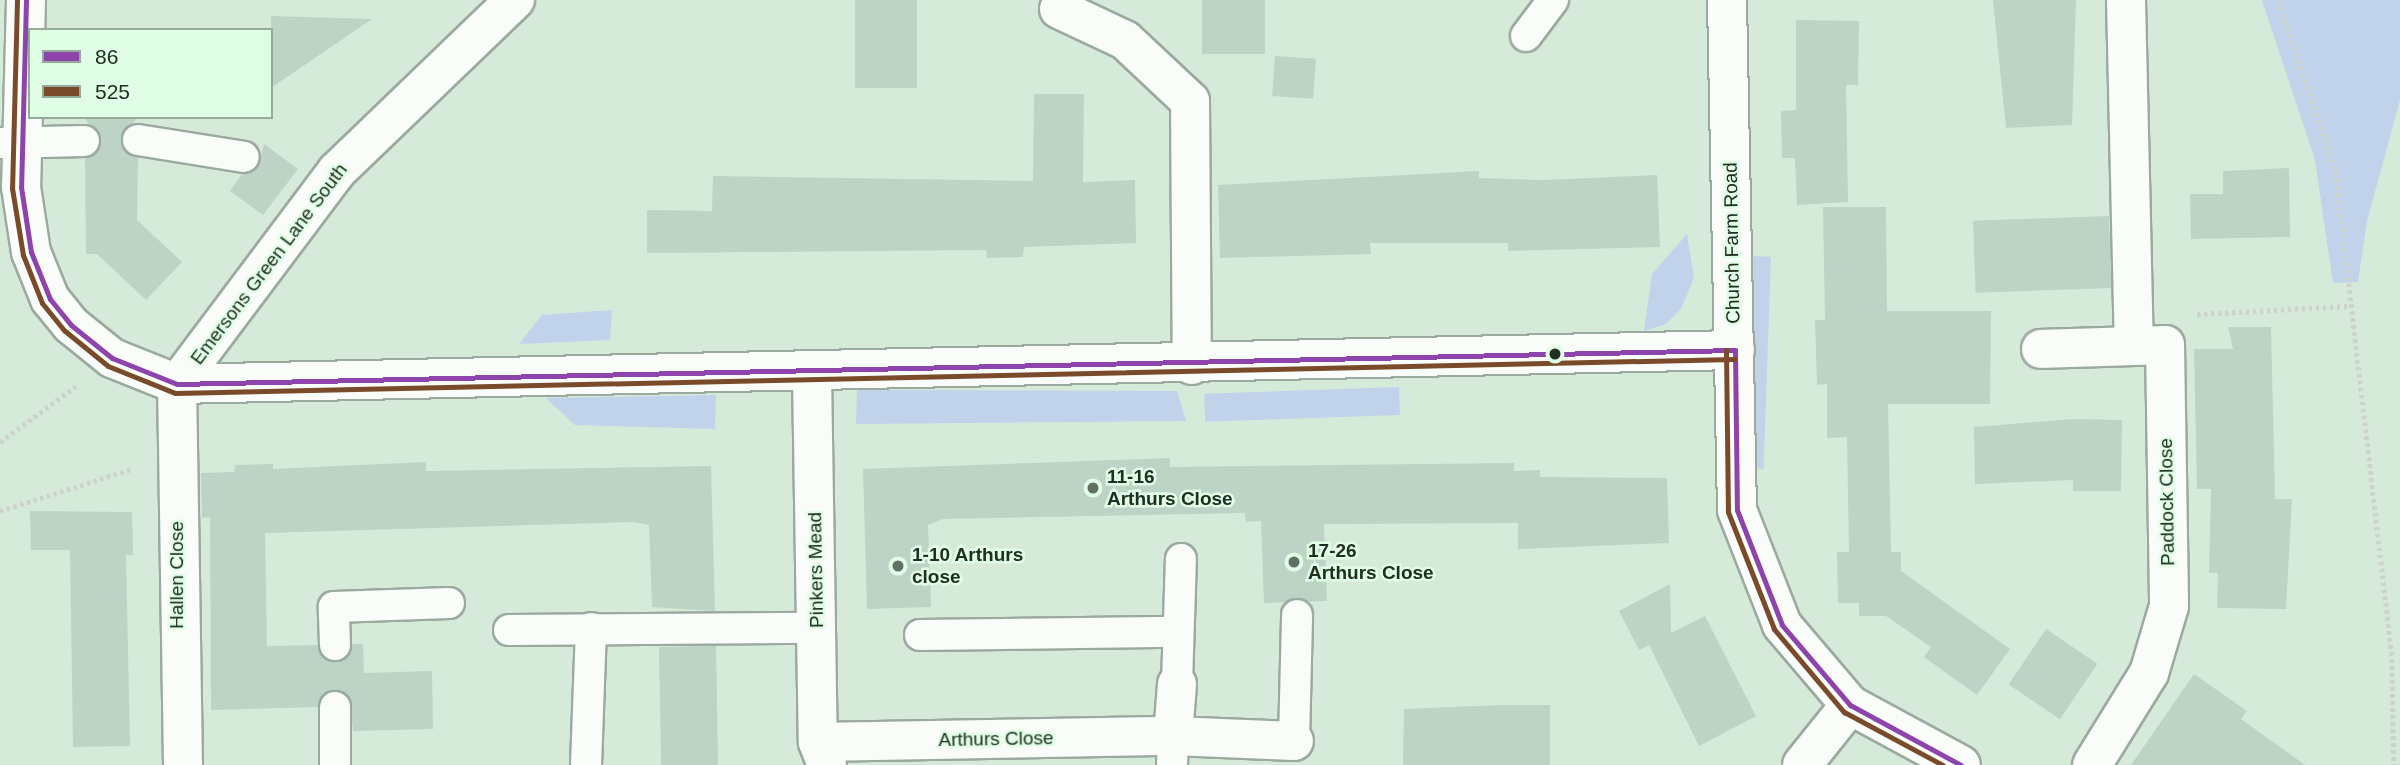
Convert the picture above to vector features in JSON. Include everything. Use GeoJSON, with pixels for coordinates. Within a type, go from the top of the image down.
{"type":"FeatureCollection","features":[{"type":"Feature","properties":{"kind":"street"},"geometry":{"type":"LineString","coordinates":[[26,0],[11,143],[31,253],[50,299],[112,358],[177,384],[812,374],[1192,365],[1355,355],[1735,350]]}},
{"type":"Feature","properties":{"kind":"street","name":"Emersons Green Lane South"},"geometry":{"type":"LineString","coordinates":[[177,384],[337,171],[516,0]]}},
{"type":"Feature","properties":{"kind":"street","name":"Church Farm Road"},"geometry":{"type":"LineString","coordinates":[[1727,0],[1737,510],[1782,625],[1850,705],[1961,765]]}},
{"type":"Feature","properties":{"kind":"street"},"geometry":{"type":"LineString","coordinates":[[2126,0],[2134,332]]}},
{"type":"Feature","properties":{"kind":"street"},"geometry":{"type":"LineString","coordinates":[[1059,9],[1125,40],[1190,101],[1192,365]]}},
{"type":"Feature","properties":{"kind":"street","name":"Paddock Close"},"geometry":{"type":"LineString","coordinates":[[2041,349],[2134,332],[2165,345],[2169,606],[2149,673],[2092,765]]}},
{"type":"Feature","properties":{"kind":"street","name":"Pinkers Mead"},"geometry":{"type":"LineString","coordinates":[[812,374],[822,753]]}},
{"type":"Feature","properties":{"kind":"street","name":"Hallen Close"},"geometry":{"type":"LineString","coordinates":[[177,384],[183,765]]}},
{"type":"Feature","properties":{"kind":"street"},"geometry":{"type":"LineString","coordinates":[[1172,751],[1177,684]]}},
{"type":"Feature","properties":{"kind":"street"},"geometry":{"type":"LineString","coordinates":[[1802,765],[1850,705]]}},
{"type":"Feature","properties":{"kind":"street","name":"Arthurs Close"},"geometry":{"type":"LineString","coordinates":[[822,753],[1172,751],[1294,741]]}},
{"type":"Feature","properties":{"kind":"lane"},"geometry":{"type":"LineString","coordinates":[[1526,36],[1553,0]]}},
{"type":"Feature","properties":{"kind":"lane"},"geometry":{"type":"LineString","coordinates":[[138,140],[244,157]]}},
{"type":"Feature","properties":{"kind":"lane"},"geometry":{"type":"LineString","coordinates":[[11,143],[85,141]]}},
{"type":"Feature","properties":{"kind":"lane"},"geometry":{"type":"LineString","coordinates":[[1177,684],[1181,559]]}},
{"type":"Feature","properties":{"kind":"lane"},"geometry":{"type":"LineString","coordinates":[[335,645],[334,607],[449,603]]}},
{"type":"Feature","properties":{"kind":"lane"},"geometry":{"type":"LineString","coordinates":[[1294,741],[1297,615]]}},
{"type":"Feature","properties":{"kind":"lane"},"geometry":{"type":"LineString","coordinates":[[586,765],[591,628]]}},
{"type":"Feature","properties":{"kind":"lane"},"geometry":{"type":"LineString","coordinates":[[509,629],[817,628]]}},
{"type":"Feature","properties":{"kind":"lane"},"geometry":{"type":"LineString","coordinates":[[920,635],[1178,632]]}},
{"type":"Feature","properties":{"kind":"lane"},"geometry":{"type":"LineString","coordinates":[[335,707],[335,765]]}},
{"type":"Feature","properties":{"kind":"path"},"geometry":{"type":"LineString","coordinates":[[2278,0],[2336,172],[2349,306],[2392,659],[2394,765]]}},
{"type":"Feature","properties":{"kind":"path"},"geometry":{"type":"LineString","coordinates":[[2134,332],[2349,306]]}},
{"type":"Feature","properties":{"kind":"path"},"geometry":{"type":"LineString","coordinates":[[0,442],[112,358]]}},
{"type":"Feature","properties":{"kind":"path"},"geometry":{"type":"LineString","coordinates":[[0,510],[177,457]]}},
{"type":"Feature","properties":{"kind":"shaded area"},"geometry":{"type":"Polygon","coordinates":[[[2262,0],[2400,0],[2400,100],[2367,221],[2358,282],[2333,283],[2315,160],[2262,0]]]}},
{"type":"Feature","properties":{"kind":"shaded area"},"geometry":{"type":"Polygon","coordinates":[[[1687,234],[1694,278],[1681,309],[1666,324],[1644,331],[1652,274],[1687,234]]]}},
{"type":"Feature","properties":{"kind":"shaded area"},"geometry":{"type":"Polygon","coordinates":[[[1747,256],[1771,257],[1764,469],[1740,468],[1747,256]]]}},
{"type":"Feature","properties":{"kind":"shaded area"},"geometry":{"type":"Polygon","coordinates":[[[612,310],[610,340],[519,344],[542,315],[612,310]]]}},
{"type":"Feature","properties":{"kind":"shaded area"},"geometry":{"type":"Polygon","coordinates":[[[1399,387],[1400,415],[1205,422],[1204,394],[1399,387]]]}},
{"type":"Feature","properties":{"kind":"shaded area"},"geometry":{"type":"Polygon","coordinates":[[[857,390],[1177,391],[1186,421],[856,424],[857,390]]]}},
{"type":"Feature","properties":{"kind":"shaded area"},"geometry":{"type":"Polygon","coordinates":[[[716,395],[715,429],[575,425],[546,398],[716,395]]]}},
{"type":"Feature","properties":{"kind":"building"},"geometry":{"type":"Polygon","coordinates":[[[855,0],[917,0],[917,88],[855,88],[855,0]]]}},
{"type":"Feature","properties":{"kind":"building"},"geometry":{"type":"Polygon","coordinates":[[[1202,0],[1265,0],[1265,54],[1202,54],[1202,0]]]}},
{"type":"Feature","properties":{"kind":"building"},"geometry":{"type":"Polygon","coordinates":[[[1993,0],[2076,0],[2072,125],[2006,128],[1993,0]]]}},
{"type":"Feature","properties":{"kind":"building"},"geometry":{"type":"Polygon","coordinates":[[[271,16],[372,19],[273,87],[271,16]]]}},
{"type":"Feature","properties":{"kind":"building"},"geometry":{"type":"Polygon","coordinates":[[[1796,20],[1859,21],[1858,85],[1846,85],[1848,202],[1797,205],[1795,158],[1782,158],[1781,111],[1796,110],[1796,20]]]}},
{"type":"Feature","properties":{"kind":"building"},"geometry":{"type":"Polygon","coordinates":[[[1275,56],[1316,59],[1313,99],[1272,96],[1275,56]]]}},
{"type":"Feature","properties":{"kind":"building"},"geometry":{"type":"Polygon","coordinates":[[[1034,94],[1084,94],[1083,182],[1135,180],[1136,243],[1024,247],[1023,257],[987,258],[986,250],[647,253],[647,210],[712,211],[713,176],[1033,181],[1034,94]]]}},
{"type":"Feature","properties":{"kind":"building"},"geometry":{"type":"Polygon","coordinates":[[[85,119],[136,119],[121,138],[126,153],[138,158],[137,220],[182,262],[146,300],[97,254],[86,254],[85,158],[101,141],[85,119]]]}},
{"type":"Feature","properties":{"kind":"building"},"geometry":{"type":"Polygon","coordinates":[[[264,144],[298,169],[263,215],[230,191],[242,174],[258,167],[264,144]]]}},
{"type":"Feature","properties":{"kind":"building"},"geometry":{"type":"Polygon","coordinates":[[[2289,168],[2290,237],[2191,239],[2190,194],[2223,194],[2223,171],[2289,168]]]}},
{"type":"Feature","properties":{"kind":"building"},"geometry":{"type":"Polygon","coordinates":[[[1479,171],[1479,178],[1543,180],[1657,175],[1660,247],[1508,251],[1508,243],[1370,243],[1371,254],[1220,258],[1218,185],[1479,171]]]}},
{"type":"Feature","properties":{"kind":"building"},"geometry":{"type":"Polygon","coordinates":[[[1823,207],[1886,207],[1887,311],[1991,311],[1990,404],[1888,404],[1891,552],[1901,552],[1901,571],[2010,649],[1977,695],[1924,657],[1931,647],[1886,616],[1859,616],[1859,603],[1838,603],[1837,552],[1849,552],[1847,437],[1827,438],[1827,384],[1817,385],[1815,320],[1825,320],[1823,207]]]}},
{"type":"Feature","properties":{"kind":"building"},"geometry":{"type":"Polygon","coordinates":[[[2109,216],[2112,288],[1976,293],[1973,221],[2109,216]]]}},
{"type":"Feature","properties":{"kind":"building"},"geometry":{"type":"Polygon","coordinates":[[[2228,327],[2271,327],[2275,499],[2292,499],[2286,609],[2217,608],[2218,573],[2209,573],[2211,489],[2197,489],[2194,349],[2233,349],[2228,327]]]}},
{"type":"Feature","properties":{"kind":"building"},"geometry":{"type":"Polygon","coordinates":[[[2074,419],[2122,420],[2121,491],[2073,491],[2073,480],[1975,484],[1974,427],[2074,419]]]}},
{"type":"Feature","properties":{"kind":"building"},"geometry":{"type":"Polygon","coordinates":[[[1170,458],[1170,467],[1514,463],[1514,471],[1540,470],[1540,477],[1667,478],[1669,543],[1518,549],[1518,523],[1324,524],[1327,601],[1264,603],[1261,521],[1246,522],[1245,513],[943,519],[928,525],[931,607],[867,609],[863,469],[1170,458]]]}},
{"type":"Feature","properties":{"kind":"building"},"geometry":{"type":"Polygon","coordinates":[[[426,462],[426,471],[711,466],[715,611],[652,607],[649,525],[634,522],[265,533],[267,646],[318,645],[335,662],[345,659],[352,644],[363,644],[364,673],[432,671],[433,729],[353,731],[350,699],[336,690],[326,692],[318,707],[211,710],[210,517],[202,518],[201,473],[234,472],[235,465],[273,464],[273,469],[426,462]]]}},
{"type":"Feature","properties":{"kind":"building"},"geometry":{"type":"Polygon","coordinates":[[[30,511],[132,512],[133,555],[126,555],[130,746],[73,747],[70,550],[31,550],[30,511]]]}},
{"type":"Feature","properties":{"kind":"building"},"geometry":{"type":"Polygon","coordinates":[[[1670,584],[1671,633],[1705,616],[1756,716],[1699,746],[1649,645],[1639,650],[1619,611],[1670,584]]]}},
{"type":"Feature","properties":{"kind":"building"},"geometry":{"type":"Polygon","coordinates":[[[2046,629],[2097,664],[2060,719],[2009,685],[2046,629]]]}},
{"type":"Feature","properties":{"kind":"building"},"geometry":{"type":"Polygon","coordinates":[[[716,646],[718,765],[661,765],[659,647],[716,646]]]}},
{"type":"Feature","properties":{"kind":"building"},"geometry":{"type":"Polygon","coordinates":[[[2194,674],[2247,711],[2241,719],[2305,765],[2131,765],[2194,674]]]}},
{"type":"Feature","properties":{"kind":"building"},"geometry":{"type":"Polygon","coordinates":[[[1550,705],[1550,765],[1403,765],[1404,709],[1550,705]]]}},
{"type":"Feature","properties":{"kind":"transit line","name":"525"},"geometry":{"type":"LineString","coordinates":[[17,0],[12,188],[23,255],[42,303],[65,331],[108,366],[175,393],[1735,359]]}},
{"type":"Feature","properties":{"kind":"transit line","name":"86"},"geometry":{"type":"LineString","coordinates":[[26,0],[21,187],[31,252],[50,299],[71,325],[112,358],[177,384],[1735,350]]}},
{"type":"Feature","properties":{"kind":"transit line","name":"525"},"geometry":{"type":"LineString","coordinates":[[1726,350],[1728,512],[1774,629],[1844,712],[1943,765]]}},
{"type":"Feature","properties":{"kind":"transit line","name":"86"},"geometry":{"type":"LineString","coordinates":[[1735,350],[1737,510],[1782,625],[1850,705],[1961,765]]}},
{"type":"Feature","properties":{"kind":"place","name":"11-16 Arthurs Close"},"geometry":{"type":"Point","coordinates":[1093,488]}},
{"type":"Feature","properties":{"kind":"place","name":"17-26 Arthurs Close"},"geometry":{"type":"Point","coordinates":[1294,562]}},
{"type":"Feature","properties":{"kind":"place","name":"1-10 Arthurs close"},"geometry":{"type":"Point","coordinates":[898,566]}}]}
